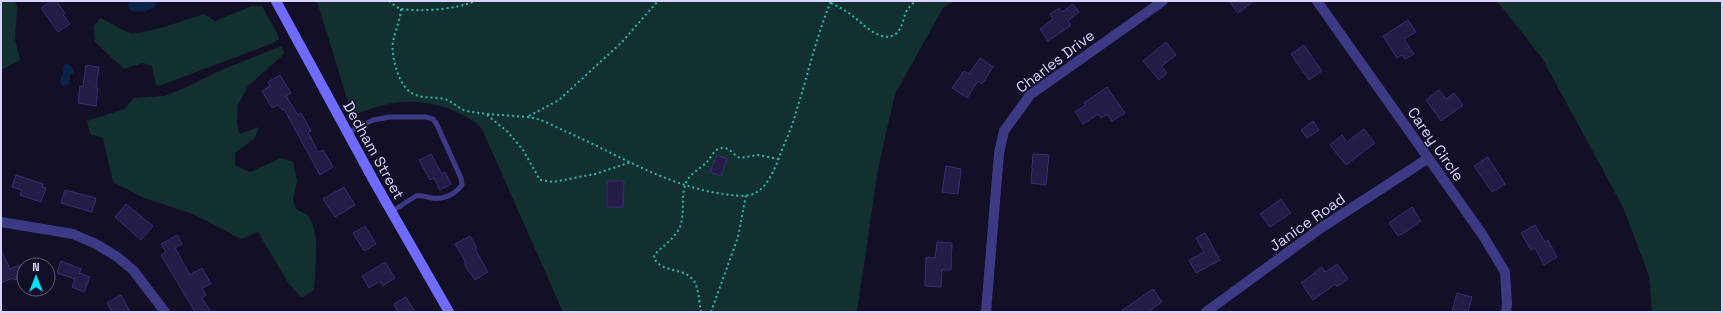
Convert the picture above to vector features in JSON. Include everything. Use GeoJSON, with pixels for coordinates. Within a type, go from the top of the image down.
{"type":"FeatureCollection","features":[{"type":"Feature","properties":{"kind":"main road","name":"Dedham Street"},"geometry":{"type":"LineString","coordinates":[[276,1],[391,212],[449,312]]}},
{"type":"Feature","properties":{"kind":"street","name":"Charles Drive"},"geometry":{"type":"LineString","coordinates":[[986,312],[999,153],[1004,131],[1030,95],[1163,1]]}},
{"type":"Feature","properties":{"kind":"street","name":"Carey Circle"},"geometry":{"type":"LineString","coordinates":[[1317,1],[1427,159],[1482,234],[1506,272],[1506,312]]}},
{"type":"Feature","properties":{"kind":"street","name":"Janice Road"},"geometry":{"type":"LineString","coordinates":[[1206,312],[1321,228],[1427,159]]}},
{"type":"Feature","properties":{"kind":"street"},"geometry":{"type":"LineString","coordinates":[[2,225],[74,234],[96,244],[116,256],[132,270],[165,312]]}},
{"type":"Feature","properties":{"kind":"lane"},"geometry":{"type":"LineString","coordinates":[[347,132],[374,120],[389,117],[426,117],[433,119],[437,125],[461,178],[462,184],[447,197],[439,199],[420,195],[416,196],[391,212]]}},
{"type":"Feature","properties":{"kind":"path"},"geometry":{"type":"LineString","coordinates":[[389,1],[401,10],[439,9],[464,6],[475,1]]}},
{"type":"Feature","properties":{"kind":"path"},"geometry":{"type":"LineString","coordinates":[[528,117],[559,100],[622,42],[658,1]]}},
{"type":"Feature","properties":{"kind":"path"},"geometry":{"type":"LineString","coordinates":[[401,10],[393,43],[397,71],[407,90],[418,96],[443,99],[465,111],[528,117],[576,136],[673,182],[712,192],[746,195],[754,194],[763,187],[778,159],[796,114],[823,19],[831,2],[855,17],[871,32],[890,36],[896,33],[902,25],[908,9],[915,1]]}},
{"type":"Feature","properties":{"kind":"path"},"geometry":{"type":"LineString","coordinates":[[486,114],[508,132],[523,150],[540,180],[553,182],[595,174],[632,162]]}},
{"type":"Feature","properties":{"kind":"path"},"geometry":{"type":"LineString","coordinates":[[701,312],[698,292],[692,278],[658,265],[654,257],[655,254],[675,235],[679,228],[685,186],[689,177],[700,169],[716,150],[720,148],[726,148],[740,158],[758,155],[778,159]]}},
{"type":"Feature","properties":{"kind":"path"},"geometry":{"type":"LineString","coordinates":[[711,312],[738,236],[746,195]]}},
{"type":"Feature","properties":{"kind":"green space"},"geometry":{"type":"Polygon","coordinates":[[[1,1],[15,1],[17,8],[15,39],[20,60],[1,70],[1,1]]]}},
{"type":"Feature","properties":{"kind":"green space"},"geometry":{"type":"Polygon","coordinates":[[[317,1],[953,1],[943,8],[895,94],[878,169],[857,312],[563,312],[482,129],[464,115],[429,103],[404,102],[388,104],[352,115],[317,1]]]}},
{"type":"Feature","properties":{"kind":"green space"},"geometry":{"type":"Polygon","coordinates":[[[1497,1],[1722,1],[1722,312],[1652,312],[1649,276],[1623,207],[1542,58],[1497,1]]]}},
{"type":"Feature","properties":{"kind":"green space"},"geometry":{"type":"Polygon","coordinates":[[[252,6],[262,6],[279,39],[273,43],[159,86],[156,85],[152,66],[143,63],[124,69],[95,42],[94,26],[100,18],[128,32],[136,33],[178,23],[204,14],[215,21],[252,6]]]}},
{"type":"Feature","properties":{"kind":"green space"},"geometry":{"type":"Polygon","coordinates":[[[282,46],[284,54],[248,86],[238,105],[237,123],[239,134],[259,127],[255,138],[235,153],[235,165],[250,172],[281,158],[293,162],[297,181],[293,199],[296,209],[306,214],[311,221],[316,240],[314,290],[302,298],[289,284],[258,232],[241,239],[193,214],[142,197],[113,182],[103,138],[90,134],[87,121],[124,109],[134,98],[164,96],[226,68],[282,46]]]}},
{"type":"Feature","properties":{"kind":"water"},"geometry":{"type":"Polygon","coordinates":[[[130,1],[157,1],[156,5],[153,7],[136,12],[129,9],[128,5],[130,1]]]}},
{"type":"Feature","properties":{"kind":"water"},"geometry":{"type":"Polygon","coordinates":[[[66,63],[71,65],[74,73],[70,75],[69,84],[63,86],[60,80],[63,73],[63,66],[66,63]]]}},
{"type":"Feature","properties":{"kind":"building"},"geometry":{"type":"Polygon","coordinates":[[[50,1],[56,1],[65,13],[63,15],[70,24],[58,32],[41,8],[50,1]]]}},
{"type":"Feature","properties":{"kind":"building"},"geometry":{"type":"Polygon","coordinates":[[[1229,1],[1254,1],[1238,13],[1229,1]]]}},
{"type":"Feature","properties":{"kind":"building"},"geometry":{"type":"Polygon","coordinates":[[[1073,4],[1079,12],[1068,21],[1071,25],[1048,41],[1040,29],[1053,19],[1050,14],[1059,8],[1062,12],[1073,4]]]}},
{"type":"Feature","properties":{"kind":"building"},"geometry":{"type":"Polygon","coordinates":[[[1408,20],[1416,32],[1404,39],[1414,54],[1405,59],[1402,55],[1397,58],[1383,36],[1408,20]]]}},
{"type":"Feature","properties":{"kind":"building"},"geometry":{"type":"Polygon","coordinates":[[[1166,42],[1176,55],[1162,66],[1167,73],[1159,80],[1143,61],[1166,42]]]}},
{"type":"Feature","properties":{"kind":"building"},"geometry":{"type":"Polygon","coordinates":[[[1304,45],[1322,71],[1309,80],[1291,54],[1304,45]]]}},
{"type":"Feature","properties":{"kind":"building"},"geometry":{"type":"Polygon","coordinates":[[[980,58],[993,67],[982,84],[978,81],[967,98],[952,88],[964,71],[969,74],[980,58]]]}},
{"type":"Feature","properties":{"kind":"building"},"geometry":{"type":"Polygon","coordinates":[[[86,65],[99,67],[96,88],[98,88],[96,106],[78,103],[80,86],[83,87],[86,65]]]}},
{"type":"Feature","properties":{"kind":"building"},"geometry":{"type":"Polygon","coordinates":[[[280,75],[291,93],[286,96],[298,115],[301,113],[311,131],[308,132],[318,152],[323,150],[333,167],[320,175],[284,109],[282,110],[278,105],[272,108],[262,91],[270,86],[268,82],[280,75]]]}},
{"type":"Feature","properties":{"kind":"building"},"geometry":{"type":"Polygon","coordinates":[[[1107,87],[1125,113],[1112,121],[1107,114],[1101,118],[1098,114],[1083,124],[1075,112],[1086,105],[1084,103],[1107,87]]]}},
{"type":"Feature","properties":{"kind":"building"},"geometry":{"type":"Polygon","coordinates":[[[1439,90],[1446,99],[1454,93],[1463,105],[1441,121],[1426,100],[1439,90]]]}},
{"type":"Feature","properties":{"kind":"building"},"geometry":{"type":"Polygon","coordinates":[[[1313,121],[1319,130],[1307,138],[1301,130],[1313,121]]]}},
{"type":"Feature","properties":{"kind":"building"},"geometry":{"type":"Polygon","coordinates":[[[1364,129],[1375,143],[1346,165],[1330,145],[1342,135],[1347,142],[1364,129]]]}},
{"type":"Feature","properties":{"kind":"building"},"geometry":{"type":"Polygon","coordinates":[[[431,154],[442,174],[445,172],[451,184],[440,190],[434,178],[430,180],[419,160],[431,154]]]}},
{"type":"Feature","properties":{"kind":"building"},"geometry":{"type":"Polygon","coordinates":[[[1033,154],[1049,155],[1046,185],[1031,183],[1033,154]]]}},
{"type":"Feature","properties":{"kind":"building"},"geometry":{"type":"Polygon","coordinates":[[[717,155],[727,159],[721,176],[710,172],[717,155]]]}},
{"type":"Feature","properties":{"kind":"building"},"geometry":{"type":"Polygon","coordinates":[[[1488,157],[1505,184],[1492,192],[1474,166],[1488,157]]]}},
{"type":"Feature","properties":{"kind":"building"},"geometry":{"type":"Polygon","coordinates":[[[946,166],[961,169],[958,194],[942,192],[946,166]]]}},
{"type":"Feature","properties":{"kind":"building"},"geometry":{"type":"Polygon","coordinates":[[[16,175],[43,184],[42,187],[46,188],[41,202],[20,195],[22,190],[12,187],[16,175]]]}},
{"type":"Feature","properties":{"kind":"building"},"geometry":{"type":"Polygon","coordinates":[[[607,181],[624,181],[623,207],[607,207],[607,181]]]}},
{"type":"Feature","properties":{"kind":"building"},"geometry":{"type":"Polygon","coordinates":[[[344,187],[355,205],[335,217],[323,199],[344,187]]]}},
{"type":"Feature","properties":{"kind":"building"},"geometry":{"type":"Polygon","coordinates":[[[65,190],[96,198],[92,212],[61,203],[65,190]]]}},
{"type":"Feature","properties":{"kind":"building"},"geometry":{"type":"Polygon","coordinates":[[[1281,199],[1291,213],[1270,227],[1260,214],[1281,199]]]}},
{"type":"Feature","properties":{"kind":"building"},"geometry":{"type":"Polygon","coordinates":[[[126,204],[153,226],[141,240],[115,217],[126,204]]]}},
{"type":"Feature","properties":{"kind":"building"},"geometry":{"type":"Polygon","coordinates":[[[1412,207],[1421,221],[1398,236],[1389,223],[1412,207]]]}},
{"type":"Feature","properties":{"kind":"building"},"geometry":{"type":"Polygon","coordinates":[[[1535,225],[1545,242],[1548,240],[1557,257],[1544,265],[1535,248],[1531,250],[1521,233],[1535,225]]]}},
{"type":"Feature","properties":{"kind":"building"},"geometry":{"type":"Polygon","coordinates":[[[365,226],[376,244],[364,251],[353,233],[365,226]]]}},
{"type":"Feature","properties":{"kind":"building"},"geometry":{"type":"Polygon","coordinates":[[[1205,233],[1220,260],[1196,273],[1189,260],[1204,252],[1196,238],[1205,233]]]}},
{"type":"Feature","properties":{"kind":"building"},"geometry":{"type":"Polygon","coordinates":[[[177,235],[182,244],[175,248],[190,275],[202,268],[211,284],[202,288],[206,295],[202,298],[211,312],[195,312],[161,255],[166,252],[161,244],[177,235]]]}},
{"type":"Feature","properties":{"kind":"building"},"geometry":{"type":"Polygon","coordinates":[[[470,236],[477,248],[475,249],[488,272],[475,280],[465,266],[465,261],[455,244],[470,236]]]}},
{"type":"Feature","properties":{"kind":"building"},"geometry":{"type":"Polygon","coordinates":[[[937,242],[952,243],[951,270],[942,270],[941,287],[925,286],[926,257],[935,258],[937,242]]]}},
{"type":"Feature","properties":{"kind":"building"},"geometry":{"type":"Polygon","coordinates":[[[1,250],[10,269],[16,266],[16,279],[14,280],[13,278],[1,283],[1,250]]]}},
{"type":"Feature","properties":{"kind":"building"},"geometry":{"type":"Polygon","coordinates":[[[61,261],[81,269],[79,273],[90,277],[84,292],[72,287],[75,279],[57,273],[61,261]]]}},
{"type":"Feature","properties":{"kind":"building"},"geometry":{"type":"Polygon","coordinates":[[[385,262],[395,278],[383,286],[380,281],[369,288],[362,276],[385,262]]]}},
{"type":"Feature","properties":{"kind":"building"},"geometry":{"type":"Polygon","coordinates":[[[1337,264],[1348,279],[1337,287],[1335,284],[1313,300],[1301,283],[1322,267],[1325,272],[1337,264]]]}},
{"type":"Feature","properties":{"kind":"building"},"geometry":{"type":"Polygon","coordinates":[[[1153,289],[1162,302],[1148,312],[1120,312],[1153,289]]]}},
{"type":"Feature","properties":{"kind":"building"},"geometry":{"type":"Polygon","coordinates":[[[1457,293],[1472,297],[1468,312],[1452,312],[1457,293]]]}},
{"type":"Feature","properties":{"kind":"building"},"geometry":{"type":"Polygon","coordinates":[[[121,295],[130,312],[112,312],[107,303],[121,295]]]}},
{"type":"Feature","properties":{"kind":"building"},"geometry":{"type":"Polygon","coordinates":[[[406,297],[415,312],[398,312],[394,304],[406,297]]]}}]}
